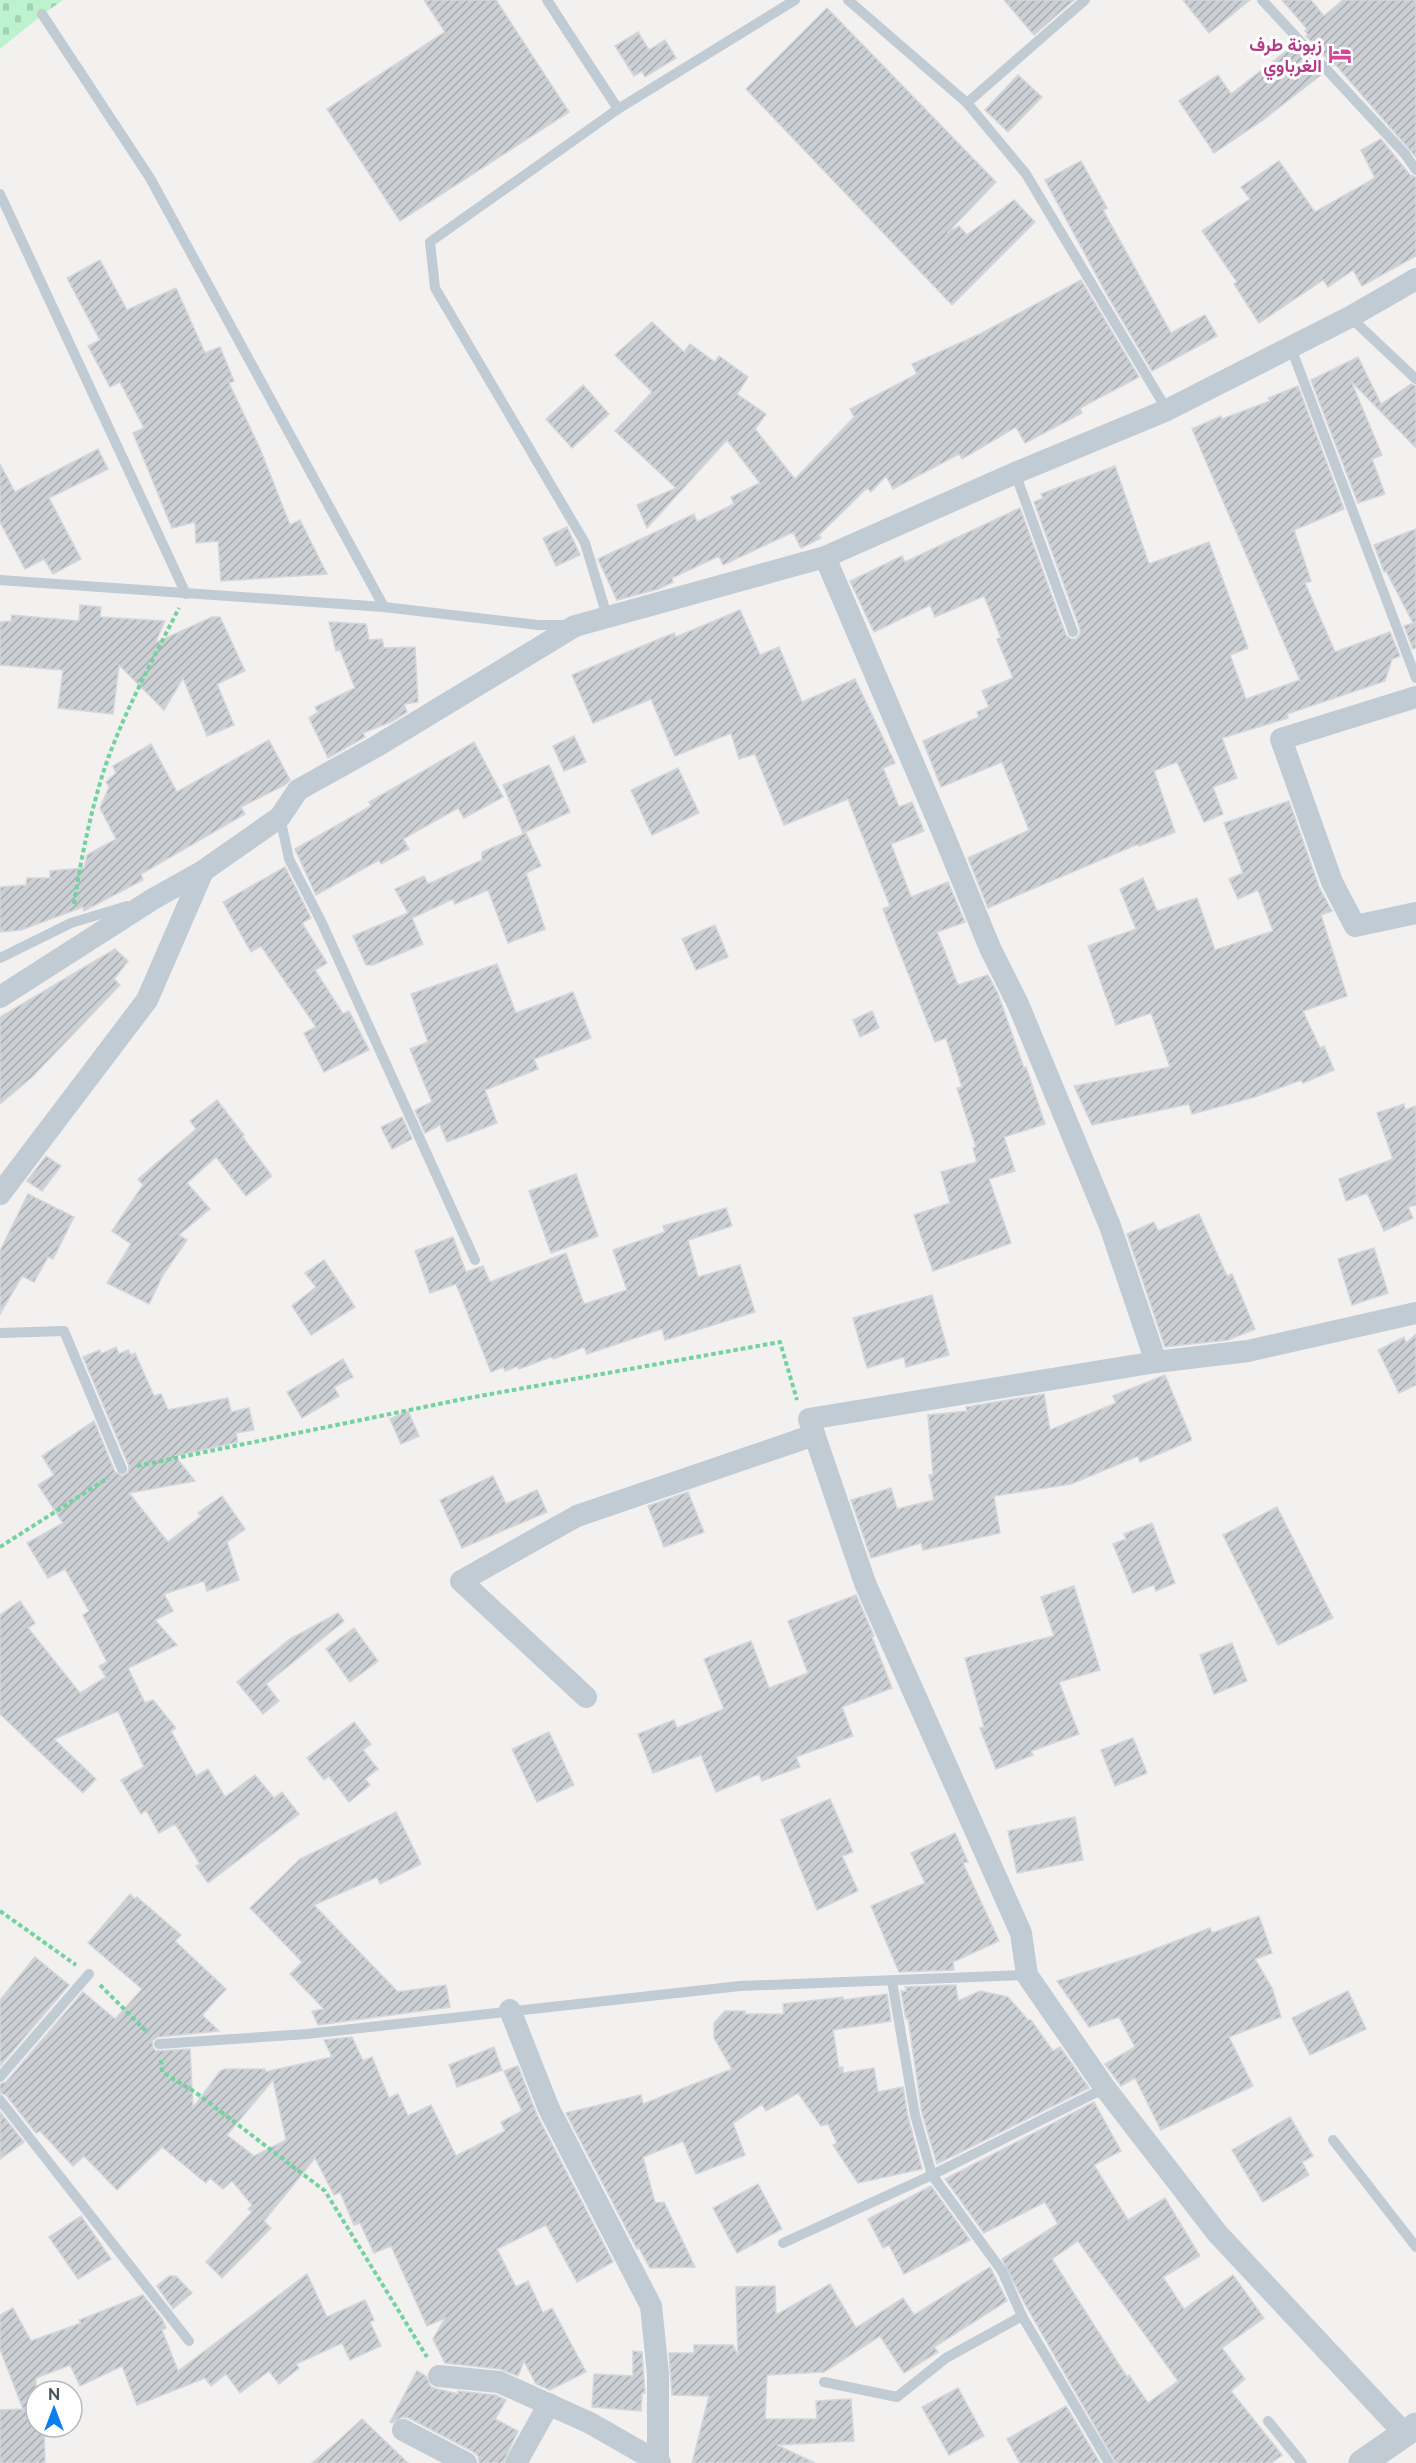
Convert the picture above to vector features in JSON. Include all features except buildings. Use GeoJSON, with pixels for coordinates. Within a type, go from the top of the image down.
{"type":"FeatureCollection","features":[{"type":"Feature","properties":{"kind":"street"},"geometry":{"type":"LineString","coordinates":[[0,998],[153,899],[203,871],[280,817],[298,790],[377,746],[575,626],[825,557],[1015,473],[1167,410],[1350,317],[1416,279]]}},
{"type":"Feature","properties":{"kind":"street"},"geometry":{"type":"LineString","coordinates":[[825,557],[944,832],[990,948],[1023,1015],[1110,1226],[1156,1362]]}},
{"type":"Feature","properties":{"kind":"street"},"geometry":{"type":"LineString","coordinates":[[1416,697],[1281,739],[1332,882],[1355,926],[1416,913]]}},
{"type":"Feature","properties":{"kind":"street"},"geometry":{"type":"LineString","coordinates":[[0,1194],[147,1000],[203,871]]}},
{"type":"Feature","properties":{"kind":"street"},"geometry":{"type":"LineString","coordinates":[[586,1697],[461,1581],[577,1516],[812,1427],[1156,1362],[1248,1351],[1416,1313]]}},
{"type":"Feature","properties":{"kind":"street"},"geometry":{"type":"LineString","coordinates":[[812,1427],[865,1583],[1021,1933],[1027,1975],[1105,2088],[1217,2233],[1410,2430],[1362,2463]]}},
{"type":"Feature","properties":{"kind":"street"},"geometry":{"type":"LineString","coordinates":[[510,2010],[549,2109],[651,2306],[658,2374],[659,2463]]}},
{"type":"Feature","properties":{"kind":"street"},"geometry":{"type":"LineString","coordinates":[[439,2376],[498,2382],[590,2424],[659,2463]]}},
{"type":"Feature","properties":{"kind":"street"},"geometry":{"type":"LineString","coordinates":[[516,2463],[549,2404]]}},
{"type":"Feature","properties":{"kind":"street"},"geometry":{"type":"LineString","coordinates":[[404,2430],[466,2463]]}},
{"type":"Feature","properties":{"kind":"lane"},"geometry":{"type":"LineString","coordinates":[[547,0],[618,109]]}},
{"type":"Feature","properties":{"kind":"lane"},"geometry":{"type":"LineString","coordinates":[[607,616],[585,543],[435,288],[430,242],[618,109],[795,0]]}},
{"type":"Feature","properties":{"kind":"lane"},"geometry":{"type":"LineString","coordinates":[[848,0],[967,103],[1026,174],[1167,410]]}},
{"type":"Feature","properties":{"kind":"lane"},"geometry":{"type":"LineString","coordinates":[[967,103],[1085,0]]}},
{"type":"Feature","properties":{"kind":"lane"},"geometry":{"type":"LineString","coordinates":[[1263,0],[1405,154],[1416,170]]}},
{"type":"Feature","properties":{"kind":"lane"},"geometry":{"type":"LineString","coordinates":[[42,15],[150,178],[384,607]]}},
{"type":"Feature","properties":{"kind":"lane"},"geometry":{"type":"LineString","coordinates":[[0,194],[186,594]]}},
{"type":"Feature","properties":{"kind":"lane"},"geometry":{"type":"LineString","coordinates":[[1350,317],[1416,379]]}},
{"type":"Feature","properties":{"kind":"lane"},"geometry":{"type":"LineString","coordinates":[[1291,348],[1416,678]]}},
{"type":"Feature","properties":{"kind":"lane"},"geometry":{"type":"LineString","coordinates":[[1015,473],[1073,632]]}},
{"type":"Feature","properties":{"kind":"lane"},"geometry":{"type":"LineString","coordinates":[[0,580],[384,607],[538,625],[575,626]]}},
{"type":"Feature","properties":{"kind":"lane"},"geometry":{"type":"LineString","coordinates":[[280,817],[289,859],[321,921],[475,1260]]}},
{"type":"Feature","properties":{"kind":"lane"},"geometry":{"type":"LineString","coordinates":[[0,958],[71,923],[153,899]]}},
{"type":"Feature","properties":{"kind":"lane"},"geometry":{"type":"LineString","coordinates":[[0,1333],[64,1331],[122,1469]]}},
{"type":"Feature","properties":{"kind":"lane"},"geometry":{"type":"LineString","coordinates":[[0,2077],[88,1974]]}},
{"type":"Feature","properties":{"kind":"lane"},"geometry":{"type":"LineString","coordinates":[[159,2044],[307,2034],[740,1986],[1027,1975]]}},
{"type":"Feature","properties":{"kind":"lane"},"geometry":{"type":"LineString","coordinates":[[892,1981],[915,2115],[932,2175],[1002,2271],[1022,2316],[1109,2463]]}},
{"type":"Feature","properties":{"kind":"lane"},"geometry":{"type":"LineString","coordinates":[[783,2243],[932,2175],[1105,2088]]}},
{"type":"Feature","properties":{"kind":"lane"},"geometry":{"type":"LineString","coordinates":[[0,2100],[126,2257],[189,2341]]}},
{"type":"Feature","properties":{"kind":"lane"},"geometry":{"type":"LineString","coordinates":[[1333,2140],[1416,2247]]}},
{"type":"Feature","properties":{"kind":"lane"},"geometry":{"type":"LineString","coordinates":[[824,2382],[897,2397],[946,2358],[1022,2316]]}},
{"type":"Feature","properties":{"kind":"lane"},"geometry":{"type":"LineString","coordinates":[[1268,2421],[1302,2463]]}},
{"type":"Feature","properties":{"kind":"path"},"geometry":{"type":"LineString","coordinates":[[71,923],[84,839],[105,769],[130,706],[186,594]]}},
{"type":"Feature","properties":{"kind":"path"},"geometry":{"type":"LineString","coordinates":[[0,1547],[122,1469],[463,1399],[780,1342],[802,1418],[812,1427]]}},
{"type":"Feature","properties":{"kind":"path"},"geometry":{"type":"LineString","coordinates":[[0,1911],[88,1974],[159,2044],[162,2072],[195,2092],[325,2192],[439,2376]]}},
{"type":"Feature","properties":{"kind":"green space"},"geometry":{"type":"Polygon","coordinates":[[[0,0],[63,0],[0,49],[0,0]]]}},
{"type":"Feature","properties":{"kind":"place","name":"زبونة طرف الغرباوي"},"geometry":{"type":"Point","coordinates":[1340,54]}}]}
